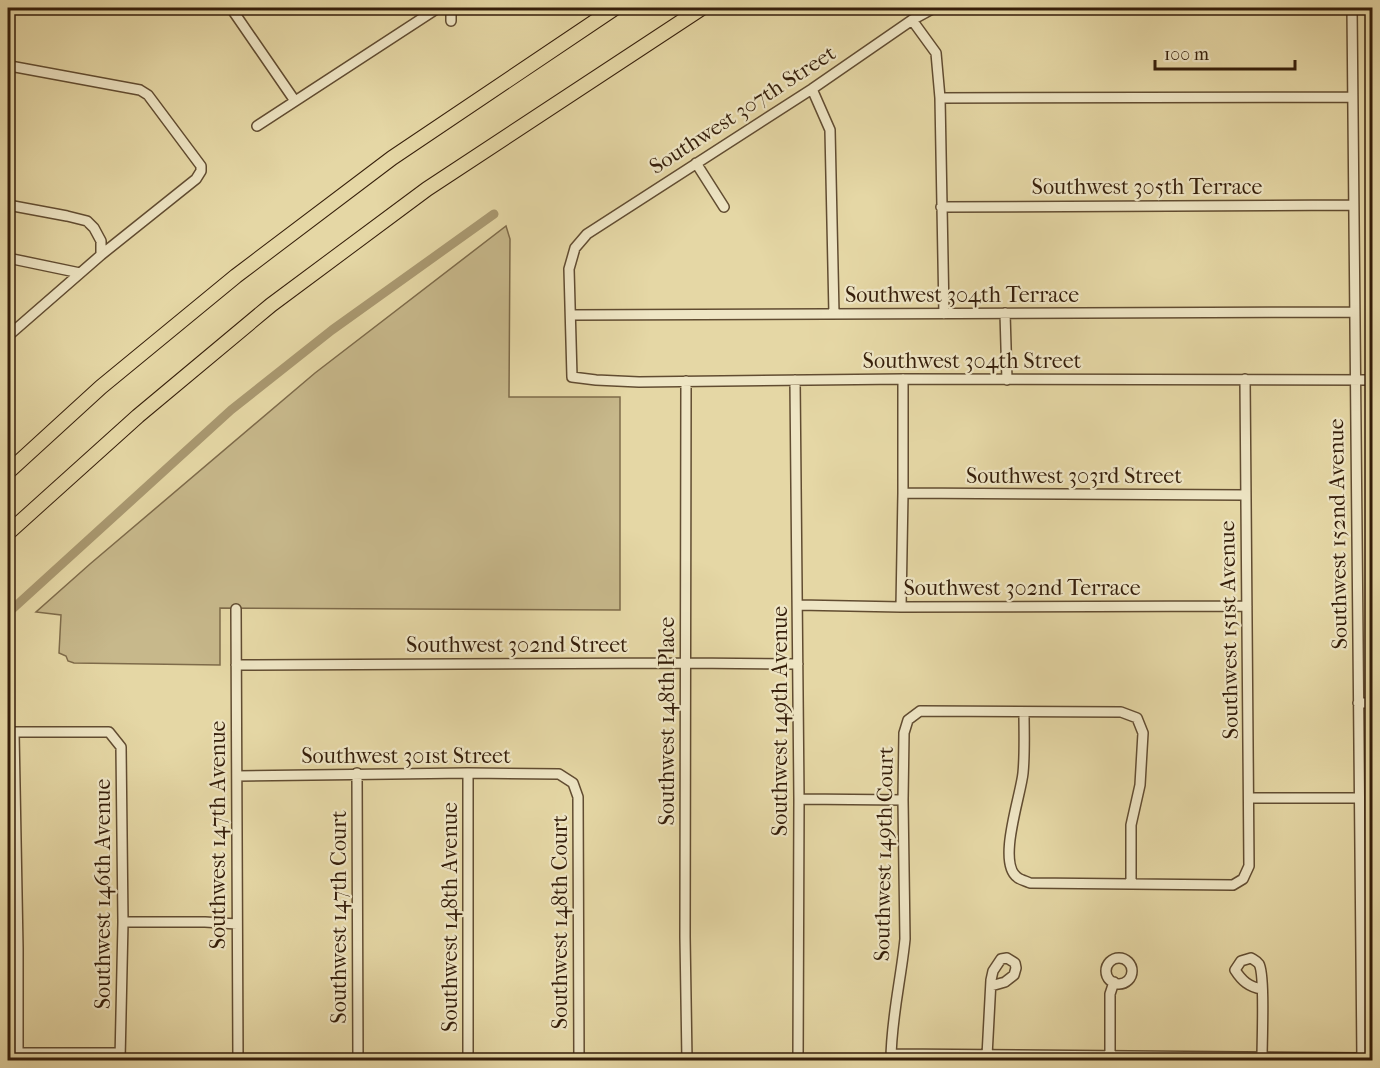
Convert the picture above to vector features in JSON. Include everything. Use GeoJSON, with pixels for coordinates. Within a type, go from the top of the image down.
{"type":"FeatureCollection","features":[{"type":"Feature","properties":{"kind":"highway"},"geometry":{"type":"LineString","coordinates":[[8,472],[101,387],[245,269],[392,158],[615,8]]}},
{"type":"Feature","properties":{"kind":"highway"},"geometry":{"type":"LineString","coordinates":[[8,533],[138,416],[272,305],[427,189],[702,8]]}},
{"type":"Feature","properties":{"kind":"street"},"geometry":{"type":"LineString","coordinates":[[231,8],[295,101]]}},
{"type":"Feature","properties":{"kind":"street"},"geometry":{"type":"LineString","coordinates":[[257,126],[438,8]]}},
{"type":"Feature","properties":{"kind":"street"},"geometry":{"type":"LineString","coordinates":[[451,8],[451,21]]}},
{"type":"Feature","properties":{"kind":"street","name":"Southwest 307th Street"},"geometry":{"type":"LineString","coordinates":[[571,315],[569,269],[575,248],[587,234],[813,88],[912,20],[934,8]]}},
{"type":"Feature","properties":{"kind":"street","name":"Southwest 152nd Avenue"},"geometry":{"type":"LineString","coordinates":[[1352,8],[1362,1059]]}},
{"type":"Feature","properties":{"kind":"street"},"geometry":{"type":"LineString","coordinates":[[912,20],[936,53],[940,98],[944,314]]}},
{"type":"Feature","properties":{"kind":"street"},"geometry":{"type":"LineString","coordinates":[[8,68],[17,67],[140,90],[148,95],[201,166],[196,179],[101,255],[8,336]]}},
{"type":"Feature","properties":{"kind":"street"},"geometry":{"type":"LineString","coordinates":[[813,88],[831,130],[834,314]]}},
{"type":"Feature","properties":{"kind":"street"},"geometry":{"type":"LineString","coordinates":[[940,98],[1352,97]]}},
{"type":"Feature","properties":{"kind":"street"},"geometry":{"type":"LineString","coordinates":[[696,163],[724,207]]}},
{"type":"Feature","properties":{"kind":"street"},"geometry":{"type":"LineString","coordinates":[[8,205],[87,221],[101,241],[101,255]]}},
{"type":"Feature","properties":{"kind":"street","name":"Southwest 305th Terrace"},"geometry":{"type":"LineString","coordinates":[[941,207],[1353,205]]}},
{"type":"Feature","properties":{"kind":"street"},"geometry":{"type":"LineString","coordinates":[[8,258],[80,273]]}},
{"type":"Feature","properties":{"kind":"street","name":"Southwest 304th Terrace"},"geometry":{"type":"LineString","coordinates":[[571,315],[1354,312]]}},
{"type":"Feature","properties":{"kind":"street"},"geometry":{"type":"LineString","coordinates":[[1005,313],[1007,380]]}},
{"type":"Feature","properties":{"kind":"street","name":"Southwest 304th Street"},"geometry":{"type":"LineString","coordinates":[[571,315],[572,377],[596,380],[1245,378],[1372,380]]}},
{"type":"Feature","properties":{"kind":"street","name":"Southwest 151st Avenue"},"geometry":{"type":"LineString","coordinates":[[1131,883],[1233,885],[1243,879],[1249,866],[1245,378]]}},
{"type":"Feature","properties":{"kind":"street","name":"Southwest 149th Avenue"},"geometry":{"type":"LineString","coordinates":[[795,380],[799,799],[798,1060]]}},
{"type":"Feature","properties":{"kind":"street"},"geometry":{"type":"LineString","coordinates":[[901,607],[903,380]]}},
{"type":"Feature","properties":{"kind":"street","name":"Southwest 148th Place"},"geometry":{"type":"LineString","coordinates":[[686,381],[685,937],[687,1060]]}},
{"type":"Feature","properties":{"kind":"street","name":"Southwest 303rd Street"},"geometry":{"type":"LineString","coordinates":[[903,493],[1245,495]]}},
{"type":"Feature","properties":{"kind":"street","name":"Southwest 302nd Terrace"},"geometry":{"type":"LineString","coordinates":[[798,605],[1247,606]]}},
{"type":"Feature","properties":{"kind":"street","name":"Southwest 147th Avenue"},"geometry":{"type":"LineString","coordinates":[[236,609],[238,1060]]}},
{"type":"Feature","properties":{"kind":"street","name":"Southwest 302nd Street"},"geometry":{"type":"LineString","coordinates":[[236,666],[798,664]]}},
{"type":"Feature","properties":{"kind":"street"},"geometry":{"type":"LineString","coordinates":[[1358,703],[1372,703]]}},
{"type":"Feature","properties":{"kind":"street","name":"Southwest 149th Court"},"geometry":{"type":"LineString","coordinates":[[891,1057],[893,1017],[905,939],[903,800],[904,733],[908,720],[920,711],[1024,712]]}},
{"type":"Feature","properties":{"kind":"street"},"geometry":{"type":"LineString","coordinates":[[1024,712],[1121,712],[1137,718],[1143,733],[1140,785],[1131,825],[1131,883],[1030,883],[1016,877],[1011,867],[1010,845],[1011,828],[1023,774],[1024,712]]}},
{"type":"Feature","properties":{"kind":"street","name":"Southwest 146th Avenue"},"geometry":{"type":"LineString","coordinates":[[10,733],[109,732],[121,747],[123,922],[120,1057]]}},
{"type":"Feature","properties":{"kind":"street"},"geometry":{"type":"LineString","coordinates":[[10,733],[18,948],[13,1053],[120,1057]]}},
{"type":"Feature","properties":{"kind":"street","name":"Southwest 148th Avenue"},"geometry":{"type":"LineString","coordinates":[[468,773],[468,1060]]}},
{"type":"Feature","properties":{"kind":"street","name":"Southwest 147th Court"},"geometry":{"type":"LineString","coordinates":[[357,774],[358,1060]]}},
{"type":"Feature","properties":{"kind":"street","name":"Southwest 301st Street"},"geometry":{"type":"LineString","coordinates":[[237,776],[559,774],[573,783]]}},
{"type":"Feature","properties":{"kind":"street","name":"Southwest 148th Court"},"geometry":{"type":"LineString","coordinates":[[573,783],[578,797],[579,1060]]}},
{"type":"Feature","properties":{"kind":"street"},"geometry":{"type":"LineString","coordinates":[[1249,798],[1359,798]]}},
{"type":"Feature","properties":{"kind":"street"},"geometry":{"type":"LineString","coordinates":[[799,799],[903,800]]}},
{"type":"Feature","properties":{"kind":"street"},"geometry":{"type":"LineString","coordinates":[[123,922],[237,924]]}},
{"type":"Feature","properties":{"kind":"street"},"geometry":{"type":"LineString","coordinates":[[1361,937],[1372,938]]}},
{"type":"Feature","properties":{"kind":"street"},"geometry":{"type":"LineString","coordinates":[[8,948],[18,948]]}},
{"type":"Feature","properties":{"kind":"street"},"geometry":{"type":"LineString","coordinates":[[1110,1055],[1110,994],[1114,982]]}},
{"type":"Feature","properties":{"kind":"street"},"geometry":{"type":"LineString","coordinates":[[987,1056],[992,986]]}},
{"type":"Feature","properties":{"kind":"street"},"geometry":{"type":"LineString","coordinates":[[1262,989],[1262,1057]]}},
{"type":"Feature","properties":{"kind":"street"},"geometry":{"type":"LineString","coordinates":[[891,1057],[1110,1055],[1362,1059]]}},
{"type":"Feature","properties":{"kind":"shaded area"},"geometry":{"type":"Polygon","coordinates":[[[506,226],[510,239],[509,397],[620,397],[620,610],[220,608],[220,665],[74,663],[59,653],[61,615],[36,612],[315,373],[506,226]]]}},
{"type":"Feature","properties":{"kind":"waterway"},"geometry":{"type":"LineString","coordinates":[[8,613],[231,410],[332,330],[494,214]]}}]}
